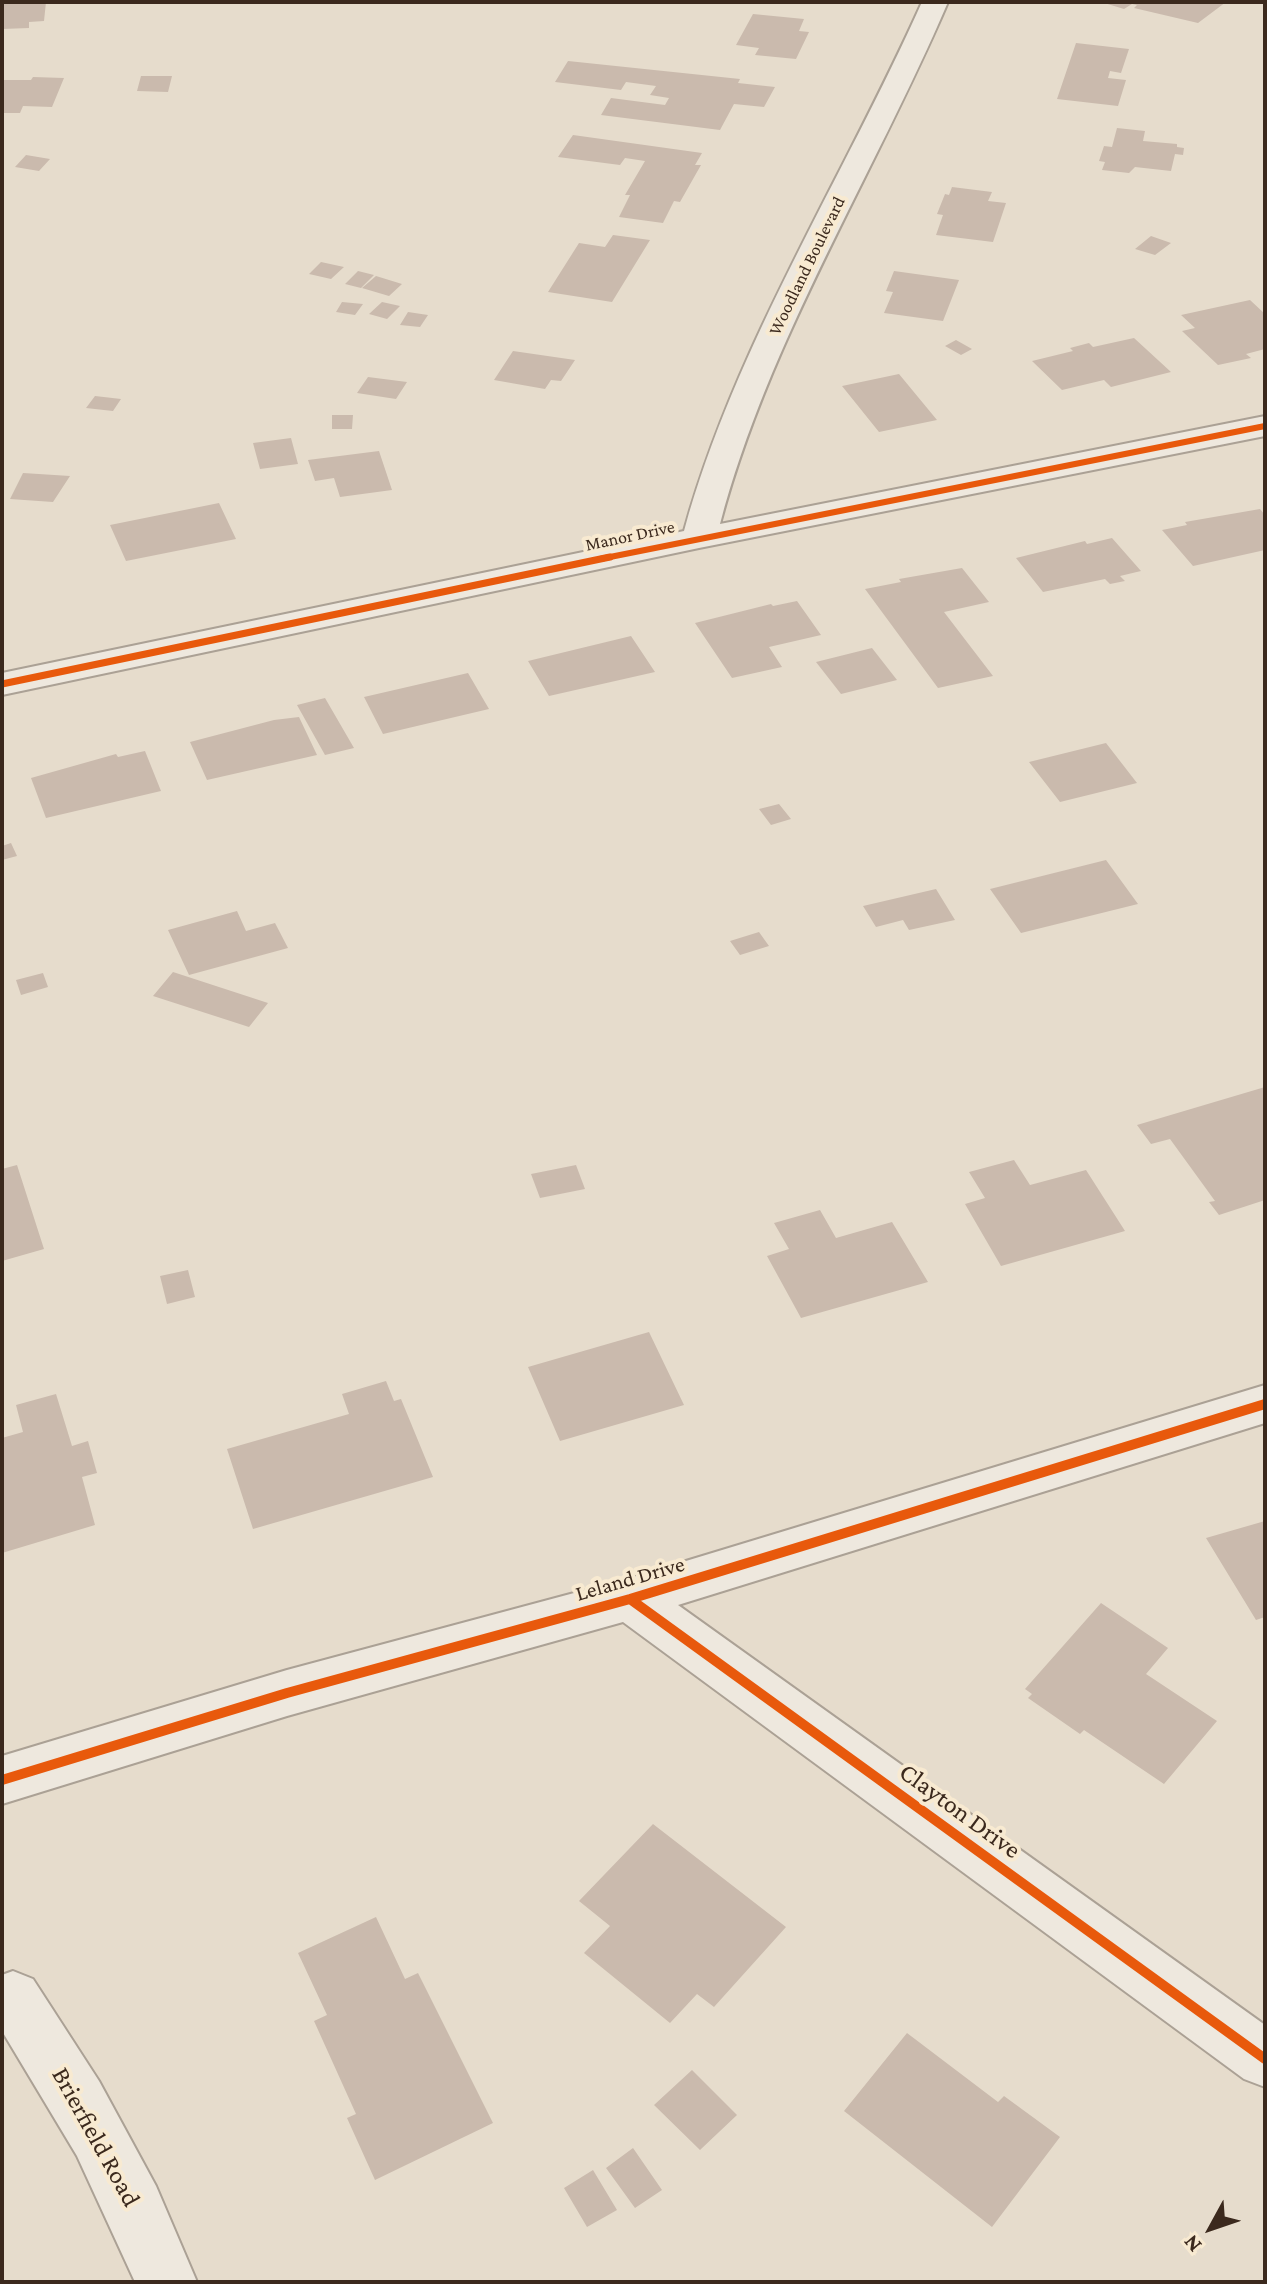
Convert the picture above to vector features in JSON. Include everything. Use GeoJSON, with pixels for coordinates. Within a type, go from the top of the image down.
{"type":"FeatureCollection","features":[{"type":"Feature","properties":{"kind":"street","name":"Woodland Boulevard"},"geometry":{"type":"LineString","coordinates":[[699,538],[711,482],[744,395],[935,2]]}},
{"type":"Feature","properties":{"kind":"street","name":"Manor Drive"},"geometry":{"type":"LineString","coordinates":[[2,684],[699,538],[1265,426]]}},
{"type":"Feature","properties":{"kind":"street","name":"Leland Drive"},"geometry":{"type":"LineString","coordinates":[[2,1780],[287,1693],[630,1599],[1265,1404]]}},
{"type":"Feature","properties":{"kind":"street","name":"Clayton Drive"},"geometry":{"type":"LineString","coordinates":[[630,1599],[1265,2059]]}},
{"type":"Feature","properties":{"kind":"street","name":"Brierfield Road"},"geometry":{"type":"LineString","coordinates":[[13,1998],[83,2104],[128,2189],[166,2282]]}},
{"type":"Feature","properties":{"kind":"building"},"geometry":{"type":"Polygon","coordinates":[[[2,2],[46,2],[44,21],[29,22],[29,28],[2,29],[2,2]]]}},
{"type":"Feature","properties":{"kind":"building"},"geometry":{"type":"Polygon","coordinates":[[[1101,2],[1226,2],[1198,23],[1134,8],[1137,5],[1132,4],[1124,9],[1101,2]]]}},
{"type":"Feature","properties":{"kind":"building"},"geometry":{"type":"Polygon","coordinates":[[[753,14],[804,19],[799,31],[809,32],[796,59],[755,55],[759,48],[736,45],[753,14]]]}},
{"type":"Feature","properties":{"kind":"building"},"geometry":{"type":"Polygon","coordinates":[[[1076,43],[1129,49],[1121,73],[1110,71],[1108,78],[1126,80],[1118,106],[1057,99],[1076,43]]]}},
{"type":"Feature","properties":{"kind":"building"},"geometry":{"type":"Polygon","coordinates":[[[568,61],[740,79],[738,83],[775,87],[764,107],[734,104],[720,130],[601,115],[611,98],[665,105],[669,98],[650,95],[656,86],[626,82],[621,90],[555,82],[568,61]]]}},
{"type":"Feature","properties":{"kind":"building"},"geometry":{"type":"Polygon","coordinates":[[[141,76],[172,76],[168,92],[137,91],[141,76]]]}},
{"type":"Feature","properties":{"kind":"building"},"geometry":{"type":"Polygon","coordinates":[[[33,77],[64,78],[52,107],[23,106],[20,113],[2,113],[2,80],[31,80],[33,77]]]}},
{"type":"Feature","properties":{"kind":"building"},"geometry":{"type":"Polygon","coordinates":[[[1117,128],[1145,131],[1143,141],[1177,144],[1177,147],[1184,148],[1183,155],[1175,154],[1171,171],[1135,167],[1129,173],[1102,170],[1105,162],[1099,161],[1104,146],[1112,147],[1117,128]]]}},
{"type":"Feature","properties":{"kind":"building"},"geometry":{"type":"Polygon","coordinates":[[[573,135],[702,153],[695,165],[701,165],[680,202],[674,201],[663,223],[619,217],[630,195],[625,195],[645,161],[625,158],[620,165],[558,157],[573,135]]]}},
{"type":"Feature","properties":{"kind":"building"},"geometry":{"type":"Polygon","coordinates":[[[26,155],[50,159],[39,171],[15,167],[26,155]]]}},
{"type":"Feature","properties":{"kind":"building"},"geometry":{"type":"Polygon","coordinates":[[[952,187],[992,192],[988,201],[1006,203],[993,242],[936,235],[943,215],[937,214],[945,194],[949,195],[952,187]]]}},
{"type":"Feature","properties":{"kind":"building"},"geometry":{"type":"Polygon","coordinates":[[[613,235],[650,240],[612,302],[548,292],[579,243],[605,247],[613,235]]]}},
{"type":"Feature","properties":{"kind":"building"},"geometry":{"type":"Polygon","coordinates":[[[1151,236],[1171,243],[1155,255],[1135,249],[1151,236]]]}},
{"type":"Feature","properties":{"kind":"building"},"geometry":{"type":"Polygon","coordinates":[[[321,262],[344,267],[331,279],[309,274],[321,262]]]}},
{"type":"Feature","properties":{"kind":"building"},"geometry":{"type":"Polygon","coordinates":[[[358,271],[374,275],[361,288],[345,284],[358,271]]]}},
{"type":"Feature","properties":{"kind":"building"},"geometry":{"type":"Polygon","coordinates":[[[894,271],[959,280],[943,321],[884,313],[893,292],[886,291],[894,271]]]}},
{"type":"Feature","properties":{"kind":"building"},"geometry":{"type":"Polygon","coordinates":[[[376,276],[402,284],[389,296],[362,288],[376,276]]]}},
{"type":"Feature","properties":{"kind":"building"},"geometry":{"type":"Polygon","coordinates":[[[1250,300],[1265,314],[1265,349],[1246,354],[1251,358],[1218,365],[1182,331],[1195,328],[1181,315],[1250,300]]]}},
{"type":"Feature","properties":{"kind":"building"},"geometry":{"type":"Polygon","coordinates":[[[342,302],[363,304],[355,315],[336,312],[342,302]]]}},
{"type":"Feature","properties":{"kind":"building"},"geometry":{"type":"Polygon","coordinates":[[[382,302],[400,306],[387,319],[369,314],[382,302]]]}},
{"type":"Feature","properties":{"kind":"building"},"geometry":{"type":"Polygon","coordinates":[[[408,312],[428,315],[420,327],[400,325],[408,312]]]}},
{"type":"Feature","properties":{"kind":"building"},"geometry":{"type":"Polygon","coordinates":[[[1134,338],[1171,372],[1111,387],[1104,380],[1062,390],[1032,361],[1073,351],[1070,348],[1089,343],[1093,347],[1134,338]]]}},
{"type":"Feature","properties":{"kind":"building"},"geometry":{"type":"Polygon","coordinates":[[[956,340],[972,349],[961,355],[945,346],[956,340]]]}},
{"type":"Feature","properties":{"kind":"building"},"geometry":{"type":"Polygon","coordinates":[[[513,351],[575,360],[561,381],[551,380],[545,389],[494,380],[513,351]]]}},
{"type":"Feature","properties":{"kind":"building"},"geometry":{"type":"Polygon","coordinates":[[[899,374],[937,420],[879,432],[842,386],[899,374]]]}},
{"type":"Feature","properties":{"kind":"building"},"geometry":{"type":"Polygon","coordinates":[[[368,377],[407,382],[396,399],[357,393],[368,377]]]}},
{"type":"Feature","properties":{"kind":"building"},"geometry":{"type":"Polygon","coordinates":[[[95,396],[121,399],[113,411],[86,408],[95,396]]]}},
{"type":"Feature","properties":{"kind":"building"},"geometry":{"type":"Polygon","coordinates":[[[332,415],[353,415],[352,429],[332,429],[332,415]]]}},
{"type":"Feature","properties":{"kind":"building"},"geometry":{"type":"Polygon","coordinates":[[[291,438],[298,464],[260,469],[253,443],[291,438]]]}},
{"type":"Feature","properties":{"kind":"building"},"geometry":{"type":"Polygon","coordinates":[[[379,451],[392,490],[340,497],[334,478],[315,481],[308,460],[379,451]]]}},
{"type":"Feature","properties":{"kind":"building"},"geometry":{"type":"Polygon","coordinates":[[[23,473],[70,476],[53,502],[10,499],[23,473]]]}},
{"type":"Feature","properties":{"kind":"building"},"geometry":{"type":"Polygon","coordinates":[[[219,503],[236,539],[126,561],[110,525],[219,503]]]}},
{"type":"Feature","properties":{"kind":"building"},"geometry":{"type":"Polygon","coordinates":[[[1260,509],[1265,515],[1265,550],[1193,566],[1162,530],[1187,525],[1185,522],[1260,509]]]}},
{"type":"Feature","properties":{"kind":"building"},"geometry":{"type":"Polygon","coordinates":[[[1112,538],[1141,571],[1120,576],[1125,581],[1110,584],[1105,579],[1043,592],[1016,558],[1085,541],[1087,544],[1112,538]]]}},
{"type":"Feature","properties":{"kind":"building"},"geometry":{"type":"Polygon","coordinates":[[[962,568],[989,602],[944,612],[993,676],[938,688],[865,589],[901,582],[899,579],[962,568]]]}},
{"type":"Feature","properties":{"kind":"building"},"geometry":{"type":"Polygon","coordinates":[[[797,601],[821,635],[769,647],[782,667],[732,678],[695,623],[771,604],[797,601]]]}},
{"type":"Feature","properties":{"kind":"building"},"geometry":{"type":"Polygon","coordinates":[[[631,636],[655,672],[549,696],[528,661],[631,636]]]}},
{"type":"Feature","properties":{"kind":"building"},"geometry":{"type":"Polygon","coordinates":[[[872,648],[897,680],[841,694],[816,662],[872,648]]]}},
{"type":"Feature","properties":{"kind":"building"},"geometry":{"type":"Polygon","coordinates":[[[468,673],[489,709],[383,734],[364,697],[468,673]]]}},
{"type":"Feature","properties":{"kind":"building"},"geometry":{"type":"Polygon","coordinates":[[[325,698],[354,748],[325,755],[297,705],[325,698]]]}},
{"type":"Feature","properties":{"kind":"building"},"geometry":{"type":"Polygon","coordinates":[[[299,717],[317,755],[207,780],[190,742],[274,720],[299,717]]]}},
{"type":"Feature","properties":{"kind":"building"},"geometry":{"type":"Polygon","coordinates":[[[1106,743],[1137,783],[1060,802],[1029,762],[1106,743]]]}},
{"type":"Feature","properties":{"kind":"building"},"geometry":{"type":"Polygon","coordinates":[[[145,751],[161,791],[46,818],[31,778],[116,754],[118,757],[145,751]]]}},
{"type":"Feature","properties":{"kind":"building"},"geometry":{"type":"Polygon","coordinates":[[[779,804],[791,819],[771,825],[759,809],[779,804]]]}},
{"type":"Feature","properties":{"kind":"building"},"geometry":{"type":"Polygon","coordinates":[[[11,843],[17,856],[2,860],[2,846],[11,843]]]}},
{"type":"Feature","properties":{"kind":"building"},"geometry":{"type":"Polygon","coordinates":[[[1106,860],[1138,904],[1021,933],[990,889],[1106,860]]]}},
{"type":"Feature","properties":{"kind":"building"},"geometry":{"type":"Polygon","coordinates":[[[936,889],[955,920],[909,930],[903,920],[876,927],[863,906],[936,889]]]}},
{"type":"Feature","properties":{"kind":"building"},"geometry":{"type":"Polygon","coordinates":[[[237,911],[246,931],[275,923],[288,948],[189,975],[168,930],[237,911]]]}},
{"type":"Feature","properties":{"kind":"building"},"geometry":{"type":"Polygon","coordinates":[[[759,932],[769,946],[740,955],[730,941],[759,932]]]}},
{"type":"Feature","properties":{"kind":"building"},"geometry":{"type":"Polygon","coordinates":[[[173,972],[268,1003],[249,1027],[153,996],[173,972]]]}},
{"type":"Feature","properties":{"kind":"building"},"geometry":{"type":"Polygon","coordinates":[[[43,973],[48,987],[21,995],[16,980],[43,973]]]}},
{"type":"Feature","properties":{"kind":"building"},"geometry":{"type":"Polygon","coordinates":[[[1265,1087],[1265,1200],[1219,1215],[1209,1202],[1215,1201],[1170,1139],[1151,1144],[1137,1125],[1265,1087]]]}},
{"type":"Feature","properties":{"kind":"building"},"geometry":{"type":"Polygon","coordinates":[[[1014,1160],[1030,1185],[1086,1170],[1125,1231],[1001,1266],[965,1204],[985,1198],[969,1172],[1014,1160]]]}},
{"type":"Feature","properties":{"kind":"building"},"geometry":{"type":"Polygon","coordinates":[[[17,1165],[44,1249],[2,1261],[2,1169],[17,1165]]]}},
{"type":"Feature","properties":{"kind":"building"},"geometry":{"type":"Polygon","coordinates":[[[576,1165],[585,1189],[540,1198],[531,1174],[576,1165]]]}},
{"type":"Feature","properties":{"kind":"building"},"geometry":{"type":"Polygon","coordinates":[[[820,1210],[836,1238],[892,1222],[928,1282],[801,1318],[767,1256],[789,1249],[774,1223],[820,1210]]]}},
{"type":"Feature","properties":{"kind":"building"},"geometry":{"type":"Polygon","coordinates":[[[188,1270],[195,1297],[167,1304],[160,1276],[188,1270]]]}},
{"type":"Feature","properties":{"kind":"building"},"geometry":{"type":"Polygon","coordinates":[[[649,1332],[684,1405],[560,1441],[528,1367],[649,1332]]]}},
{"type":"Feature","properties":{"kind":"building"},"geometry":{"type":"Polygon","coordinates":[[[386,1381],[394,1401],[401,1399],[433,1477],[253,1529],[227,1449],[349,1414],[342,1394],[386,1381]]]}},
{"type":"Feature","properties":{"kind":"building"},"geometry":{"type":"Polygon","coordinates":[[[56,1394],[72,1446],[88,1441],[97,1473],[82,1477],[95,1525],[2,1553],[2,1438],[23,1432],[16,1405],[56,1394]]]}},
{"type":"Feature","properties":{"kind":"building"},"geometry":{"type":"Polygon","coordinates":[[[1265,1521],[1265,1617],[1256,1620],[1206,1538],[1265,1521]]]}},
{"type":"Feature","properties":{"kind":"building"},"geometry":{"type":"Polygon","coordinates":[[[1101,1603],[1168,1648],[1146,1674],[1217,1721],[1164,1784],[1084,1730],[1080,1734],[1028,1698],[1032,1694],[1025,1689],[1101,1603]]]}},
{"type":"Feature","properties":{"kind":"building"},"geometry":{"type":"Polygon","coordinates":[[[653,1824],[786,1927],[714,2007],[697,1994],[670,2023],[584,1953],[610,1926],[579,1901],[653,1824]]]}},
{"type":"Feature","properties":{"kind":"building"},"geometry":{"type":"Polygon","coordinates":[[[376,1917],[405,1979],[418,1973],[493,2123],[375,2180],[347,2118],[356,2114],[314,2021],[327,2015],[298,1953],[376,1917]]]}},
{"type":"Feature","properties":{"kind":"building"},"geometry":{"type":"Polygon","coordinates":[[[907,2033],[998,2102],[1004,2096],[1060,2137],[992,2227],[844,2111],[907,2033]]]}},
{"type":"Feature","properties":{"kind":"building"},"geometry":{"type":"Polygon","coordinates":[[[692,2070],[737,2115],[700,2150],[654,2105],[692,2070]]]}},
{"type":"Feature","properties":{"kind":"building"},"geometry":{"type":"Polygon","coordinates":[[[633,2148],[662,2190],[635,2208],[606,2168],[633,2148]]]}},
{"type":"Feature","properties":{"kind":"building"},"geometry":{"type":"Polygon","coordinates":[[[593,2170],[617,2210],[587,2227],[564,2188],[593,2170]]]}},
{"type":"Feature","properties":{"kind":"cycle path"},"geometry":{"type":"LineString","coordinates":[[2,684],[699,538],[1077,466],[1265,426]]}},
{"type":"Feature","properties":{"kind":"cycle path"},"geometry":{"type":"LineString","coordinates":[[2,1780],[287,1693],[630,1599],[1265,1404]]}},
{"type":"Feature","properties":{"kind":"cycle path"},"geometry":{"type":"LineString","coordinates":[[630,1599],[1265,2059]]}}]}
